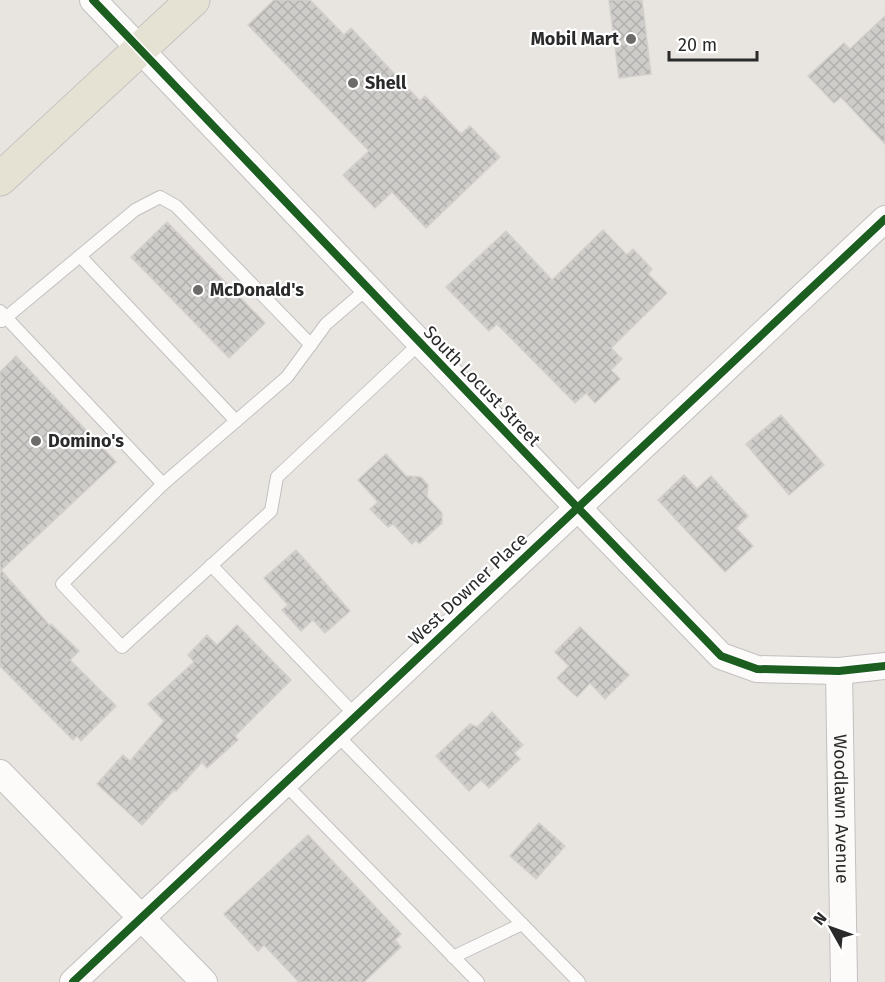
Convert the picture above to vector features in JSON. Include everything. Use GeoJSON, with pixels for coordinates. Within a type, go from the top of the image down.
{"type":"FeatureCollection","features":[{"type":"Feature","properties":{"kind":"main road"},"geometry":{"type":"LineString","coordinates":[[0,179],[193,0]]}},
{"type":"Feature","properties":{"kind":"street","name":"South Locust Street"},"geometry":{"type":"LineString","coordinates":[[93,0],[721,656],[757,669],[839,671],[885,666]]}},
{"type":"Feature","properties":{"kind":"street","name":"West Downer Place"},"geometry":{"type":"LineString","coordinates":[[73,982],[885,219]]}},
{"type":"Feature","properties":{"kind":"street","name":"Woodlawn Avenue"},"geometry":{"type":"LineString","coordinates":[[839,671],[844,982]]}},
{"type":"Feature","properties":{"kind":"street"},"geometry":{"type":"LineString","coordinates":[[0,773],[204,982]]}},
{"type":"Feature","properties":{"kind":"lane"},"geometry":{"type":"LineString","coordinates":[[163,484],[2,317],[135,210],[160,197],[176,206],[311,345]]}},
{"type":"Feature","properties":{"kind":"lane"},"geometry":{"type":"LineString","coordinates":[[80,255],[236,421]]}},
{"type":"Feature","properties":{"kind":"lane"},"geometry":{"type":"LineString","coordinates":[[368,288],[326,324],[287,377],[163,484],[62,584],[122,647],[271,512],[277,477],[420,343]]}},
{"type":"Feature","properties":{"kind":"lane"},"geometry":{"type":"LineString","coordinates":[[211,566],[356,716]]}},
{"type":"Feature","properties":{"kind":"lane"},"geometry":{"type":"LineString","coordinates":[[336,734],[579,982]]}},
{"type":"Feature","properties":{"kind":"lane"},"geometry":{"type":"LineString","coordinates":[[284,783],[478,982]]}},
{"type":"Feature","properties":{"kind":"lane"},"geometry":{"type":"LineString","coordinates":[[453,957],[522,924]]}},
{"type":"Feature","properties":{"kind":"building"},"geometry":{"type":"Polygon","coordinates":[[[274,0],[310,0],[344,35],[351,28],[420,101],[425,96],[461,134],[470,126],[500,157],[426,228],[392,192],[375,208],[343,175],[369,151],[248,25],[274,0]]]}},
{"type":"Feature","properties":{"kind":"building","name":"Mobil Mart"},"geometry":{"type":"Polygon","coordinates":[[[609,0],[642,0],[651,74],[619,78],[609,0]]]}},
{"type":"Feature","properties":{"kind":"building"},"geometry":{"type":"Polygon","coordinates":[[[885,16],[885,144],[841,97],[834,103],[808,76],[844,43],[850,49],[885,16]]]}},
{"type":"Feature","properties":{"kind":"building","name":"McDonald's"},"geometry":{"type":"Polygon","coordinates":[[[167,222],[265,323],[229,358],[131,257],[167,222]]]}},
{"type":"Feature","properties":{"kind":"building"},"geometry":{"type":"Polygon","coordinates":[[[603,230],[627,255],[633,249],[652,269],[648,274],[667,293],[611,348],[622,359],[611,370],[620,379],[595,403],[586,393],[575,403],[497,324],[489,331],[446,287],[506,231],[552,280],[603,230]]]}},
{"type":"Feature","properties":{"kind":"building"},"geometry":{"type":"Polygon","coordinates":[[[16,356],[116,462],[1,570],[50,626],[51,624],[79,651],[70,660],[116,706],[81,741],[77,736],[73,740],[0,666],[0,372],[16,356]]]}},
{"type":"Feature","properties":{"kind":"building"},"geometry":{"type":"Polygon","coordinates":[[[781,415],[824,465],[789,495],[746,444],[781,415]]]}},
{"type":"Feature","properties":{"kind":"building"},"geometry":{"type":"Polygon","coordinates":[[[386,454],[406,476],[421,477],[428,485],[427,497],[442,513],[442,523],[419,544],[416,540],[412,544],[393,524],[388,527],[370,509],[378,502],[358,480],[386,454]]]}},
{"type":"Feature","properties":{"kind":"building"},"geometry":{"type":"Polygon","coordinates":[[[684,475],[697,489],[711,476],[748,516],[736,528],[753,546],[725,572],[658,500],[684,475]]]}},
{"type":"Feature","properties":{"kind":"building"},"geometry":{"type":"Polygon","coordinates":[[[296,550],[350,611],[325,633],[313,620],[301,631],[282,610],[288,605],[264,578],[296,550]]]}},
{"type":"Feature","properties":{"kind":"building"},"geometry":{"type":"Polygon","coordinates":[[[237,625],[291,680],[235,736],[238,740],[207,768],[202,762],[142,825],[97,784],[123,755],[130,761],[164,721],[148,704],[194,662],[188,655],[207,635],[217,645],[237,625]]]}},
{"type":"Feature","properties":{"kind":"building"},"geometry":{"type":"Polygon","coordinates":[[[580,627],[629,675],[605,699],[590,683],[577,697],[557,678],[569,666],[555,652],[580,627]]]}},
{"type":"Feature","properties":{"kind":"building"},"geometry":{"type":"Polygon","coordinates":[[[492,712],[523,745],[514,753],[520,759],[489,788],[481,780],[469,791],[436,756],[470,724],[477,727],[492,712]]]}},
{"type":"Feature","properties":{"kind":"building"},"geometry":{"type":"Polygon","coordinates":[[[539,823],[565,846],[536,879],[510,856],[539,823]]]}},
{"type":"Feature","properties":{"kind":"building"},"geometry":{"type":"Polygon","coordinates":[[[308,835],[401,934],[395,940],[401,947],[364,982],[299,982],[264,945],[258,951],[224,914],[308,835]]]}},
{"type":"Feature","properties":{"kind":"cycle path"},"geometry":{"type":"LineString","coordinates":[[93,0],[721,656],[757,669],[839,671],[885,666]]}},
{"type":"Feature","properties":{"kind":"cycle path"},"geometry":{"type":"LineString","coordinates":[[73,982],[885,219]]}},
{"type":"Feature","properties":{"kind":"place","name":"Mobil Mart"},"geometry":{"type":"Point","coordinates":[631,39]}},
{"type":"Feature","properties":{"kind":"place","name":"Shell"},"geometry":{"type":"Point","coordinates":[353,83]}},
{"type":"Feature","properties":{"kind":"place","name":"McDonald's"},"geometry":{"type":"Point","coordinates":[198,290]}},
{"type":"Feature","properties":{"kind":"place","name":"Domino's"},"geometry":{"type":"Point","coordinates":[36,441]}}]}
